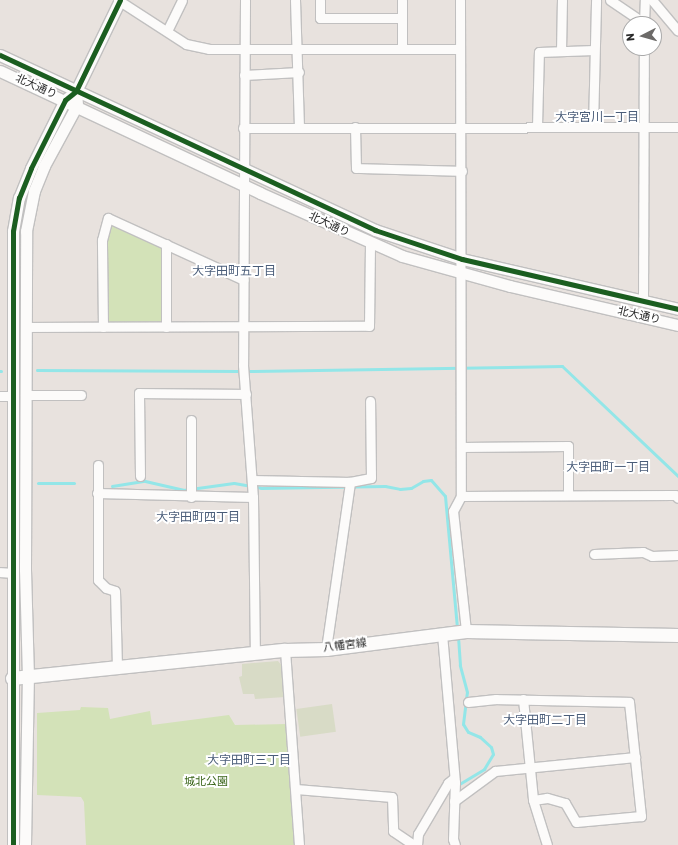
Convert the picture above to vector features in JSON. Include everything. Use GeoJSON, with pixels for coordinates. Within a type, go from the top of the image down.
{"type":"FeatureCollection","features":[{"type":"Feature","properties":{"kind":"main road","name":"八幡宮線"},"geometry":{"type":"LineString","coordinates":[[12,678],[285,650],[326,649],[456,632],[678,635]]}},
{"type":"Feature","properties":{"kind":"street"},"geometry":{"type":"LineString","coordinates":[[12,845],[12,396],[6,327],[13,230],[19,198],[31,168],[65,100],[76,90],[119,0],[186,44],[209,49],[460,49]]}},
{"type":"Feature","properties":{"kind":"street"},"geometry":{"type":"LineString","coordinates":[[167,31],[182,0]]}},
{"type":"Feature","properties":{"kind":"street"},"geometry":{"type":"LineString","coordinates":[[245,0],[243,128],[244,327],[246,394],[253,488],[255,653]]}},
{"type":"Feature","properties":{"kind":"street"},"geometry":{"type":"LineString","coordinates":[[295,0],[299,50],[299,127]]}},
{"type":"Feature","properties":{"kind":"street"},"geometry":{"type":"LineString","coordinates":[[320,0],[320,18],[402,18]]}},
{"type":"Feature","properties":{"kind":"street"},"geometry":{"type":"LineString","coordinates":[[402,0],[402,50]]}},
{"type":"Feature","properties":{"kind":"street"},"geometry":{"type":"LineString","coordinates":[[455,845],[452,839],[455,783],[456,632],[452,511],[461,496],[462,126],[460,0]]}},
{"type":"Feature","properties":{"kind":"street"},"geometry":{"type":"LineString","coordinates":[[561,51],[562,0]]}},
{"type":"Feature","properties":{"kind":"street"},"geometry":{"type":"LineString","coordinates":[[593,126],[596,0]]}},
{"type":"Feature","properties":{"kind":"street"},"geometry":{"type":"LineString","coordinates":[[610,0],[634,16]]}},
{"type":"Feature","properties":{"kind":"street"},"geometry":{"type":"LineString","coordinates":[[644,16],[645,0]]}},
{"type":"Feature","properties":{"kind":"street"},"geometry":{"type":"LineString","coordinates":[[652,0],[678,30]]}},
{"type":"Feature","properties":{"kind":"street"},"geometry":{"type":"LineString","coordinates":[[537,126],[538,52],[594,50]]}},
{"type":"Feature","properties":{"kind":"street"},"geometry":{"type":"LineString","coordinates":[[0,55],[375,230],[462,259],[678,309]]}},
{"type":"Feature","properties":{"kind":"street"},"geometry":{"type":"LineString","coordinates":[[643,301],[644,56]]}},
{"type":"Feature","properties":{"kind":"street","name":"北大通り"},"geometry":{"type":"LineString","coordinates":[[0,71],[77,105],[244,185],[370,243],[402,256],[461,272],[678,324]]}},
{"type":"Feature","properties":{"kind":"street"},"geometry":{"type":"LineString","coordinates":[[244,75],[299,72]]}},
{"type":"Feature","properties":{"kind":"street"},"geometry":{"type":"LineString","coordinates":[[25,845],[28,677],[25,570],[24,258],[29,211],[44,166],[77,105],[76,90]]}},
{"type":"Feature","properties":{"kind":"street"},"geometry":{"type":"LineString","coordinates":[[243,128],[462,126],[678,127]]}},
{"type":"Feature","properties":{"kind":"street"},"geometry":{"type":"LineString","coordinates":[[354,127],[356,168],[462,171]]}},
{"type":"Feature","properties":{"kind":"street"},"geometry":{"type":"LineString","coordinates":[[103,327],[102,240],[108,218],[244,280]]}},
{"type":"Feature","properties":{"kind":"street"},"geometry":{"type":"LineString","coordinates":[[6,327],[369,326],[370,243]]}},
{"type":"Feature","properties":{"kind":"street"},"geometry":{"type":"LineString","coordinates":[[166,244],[166,327]]}},
{"type":"Feature","properties":{"kind":"street"},"geometry":{"type":"LineString","coordinates":[[140,476],[139,393],[246,394]]}},
{"type":"Feature","properties":{"kind":"street"},"geometry":{"type":"LineString","coordinates":[[25,396],[81,395]]}},
{"type":"Feature","properties":{"kind":"street"},"geometry":{"type":"LineString","coordinates":[[0,396],[12,396]]}},
{"type":"Feature","properties":{"kind":"street"},"geometry":{"type":"LineString","coordinates":[[97,493],[191,497],[253,488],[351,486],[371,478],[370,401]]}},
{"type":"Feature","properties":{"kind":"street"},"geometry":{"type":"LineString","coordinates":[[191,420],[191,497]]}},
{"type":"Feature","properties":{"kind":"street"},"geometry":{"type":"LineString","coordinates":[[461,447],[568,446],[568,495]]}},
{"type":"Feature","properties":{"kind":"street"},"geometry":{"type":"LineString","coordinates":[[98,465],[98,580],[106,588],[115,591],[117,668]]}},
{"type":"Feature","properties":{"kind":"street"},"geometry":{"type":"LineString","coordinates":[[326,649],[351,486]]}},
{"type":"Feature","properties":{"kind":"street"},"geometry":{"type":"LineString","coordinates":[[461,496],[675,495],[678,498]]}},
{"type":"Feature","properties":{"kind":"street"},"geometry":{"type":"LineString","coordinates":[[594,554],[643,552],[652,556],[678,555]]}},
{"type":"Feature","properties":{"kind":"street"},"geometry":{"type":"LineString","coordinates":[[0,572],[13,573]]}},
{"type":"Feature","properties":{"kind":"street"},"geometry":{"type":"LineString","coordinates":[[285,650],[299,845]]}},
{"type":"Feature","properties":{"kind":"street"},"geometry":{"type":"LineString","coordinates":[[468,702],[523,699],[629,702],[641,816],[576,822],[565,803],[547,798],[533,800]]}},
{"type":"Feature","properties":{"kind":"street"},"geometry":{"type":"LineString","coordinates":[[523,699],[533,800],[547,845]]}},
{"type":"Feature","properties":{"kind":"street"},"geometry":{"type":"LineString","coordinates":[[454,801],[495,771],[635,757]]}},
{"type":"Feature","properties":{"kind":"street"},"geometry":{"type":"LineString","coordinates":[[296,789],[392,797],[393,831],[415,845],[418,834],[448,783],[455,783]]}},
{"type":"Feature","properties":{"kind":"green space"},"geometry":{"type":"Polygon","coordinates":[[[111,224],[160,246],[162,251],[163,319],[160,322],[110,322],[107,318],[106,264],[109,226],[111,224]]]}},
{"type":"Feature","properties":{"kind":"green space"},"geometry":{"type":"Polygon","coordinates":[[[278,661],[282,666],[285,697],[255,699],[254,694],[243,694],[239,677],[242,676],[242,664],[278,661]]]}},
{"type":"Feature","properties":{"kind":"green space"},"geometry":{"type":"Polygon","coordinates":[[[332,704],[336,732],[300,737],[296,709],[332,704]]]}},
{"type":"Feature","properties":{"kind":"green space","name":"城北公園"},"geometry":{"type":"Polygon","coordinates":[[[81,707],[108,708],[110,719],[150,711],[152,725],[229,715],[235,725],[287,724],[295,845],[86,845],[84,802],[81,797],[37,795],[37,713],[80,710],[81,707]]]}},
{"type":"Feature","properties":{"kind":"waterway"},"geometry":{"type":"LineString","coordinates":[[249,371],[562,366],[678,476]]}},
{"type":"Feature","properties":{"kind":"waterway"},"geometry":{"type":"LineString","coordinates":[[37,370],[239,371]]}},
{"type":"Feature","properties":{"kind":"waterway"},"geometry":{"type":"LineString","coordinates":[[112,486],[145,481],[183,490],[234,483],[261,488],[385,486],[400,489],[411,488],[423,481],[431,480],[445,496],[457,628]]}},
{"type":"Feature","properties":{"kind":"waterway"},"geometry":{"type":"LineString","coordinates":[[38,483],[74,483]]}},
{"type":"Feature","properties":{"kind":"waterway"},"geometry":{"type":"LineString","coordinates":[[456,786],[484,769],[493,754],[491,747],[480,737],[468,732],[463,724],[467,692],[460,665],[458,636]]}},
{"type":"Feature","properties":{"kind":"cycle path"},"geometry":{"type":"LineString","coordinates":[[13,845],[13,231],[19,198],[31,168],[65,100],[76,91],[120,0]]}},
{"type":"Feature","properties":{"kind":"cycle path"},"geometry":{"type":"LineString","coordinates":[[0,55],[375,230],[462,259],[678,309]]}},
{"type":"Feature","properties":{"kind":"district","name":"大字宮川一丁目"},"geometry":{"type":"Point","coordinates":[597,118]}},
{"type":"Feature","properties":{"kind":"district","name":"大字田町五丁目"},"geometry":{"type":"Point","coordinates":[234,272]}},
{"type":"Feature","properties":{"kind":"district","name":"大字田町一丁目"},"geometry":{"type":"Point","coordinates":[608,468]}},
{"type":"Feature","properties":{"kind":"district","name":"大字田町四丁目"},"geometry":{"type":"Point","coordinates":[198,518]}},
{"type":"Feature","properties":{"kind":"district","name":"大字田町二丁目"},"geometry":{"type":"Point","coordinates":[545,721]}},
{"type":"Feature","properties":{"kind":"district","name":"大字田町三丁目"},"geometry":{"type":"Point","coordinates":[249,761]}}]}
